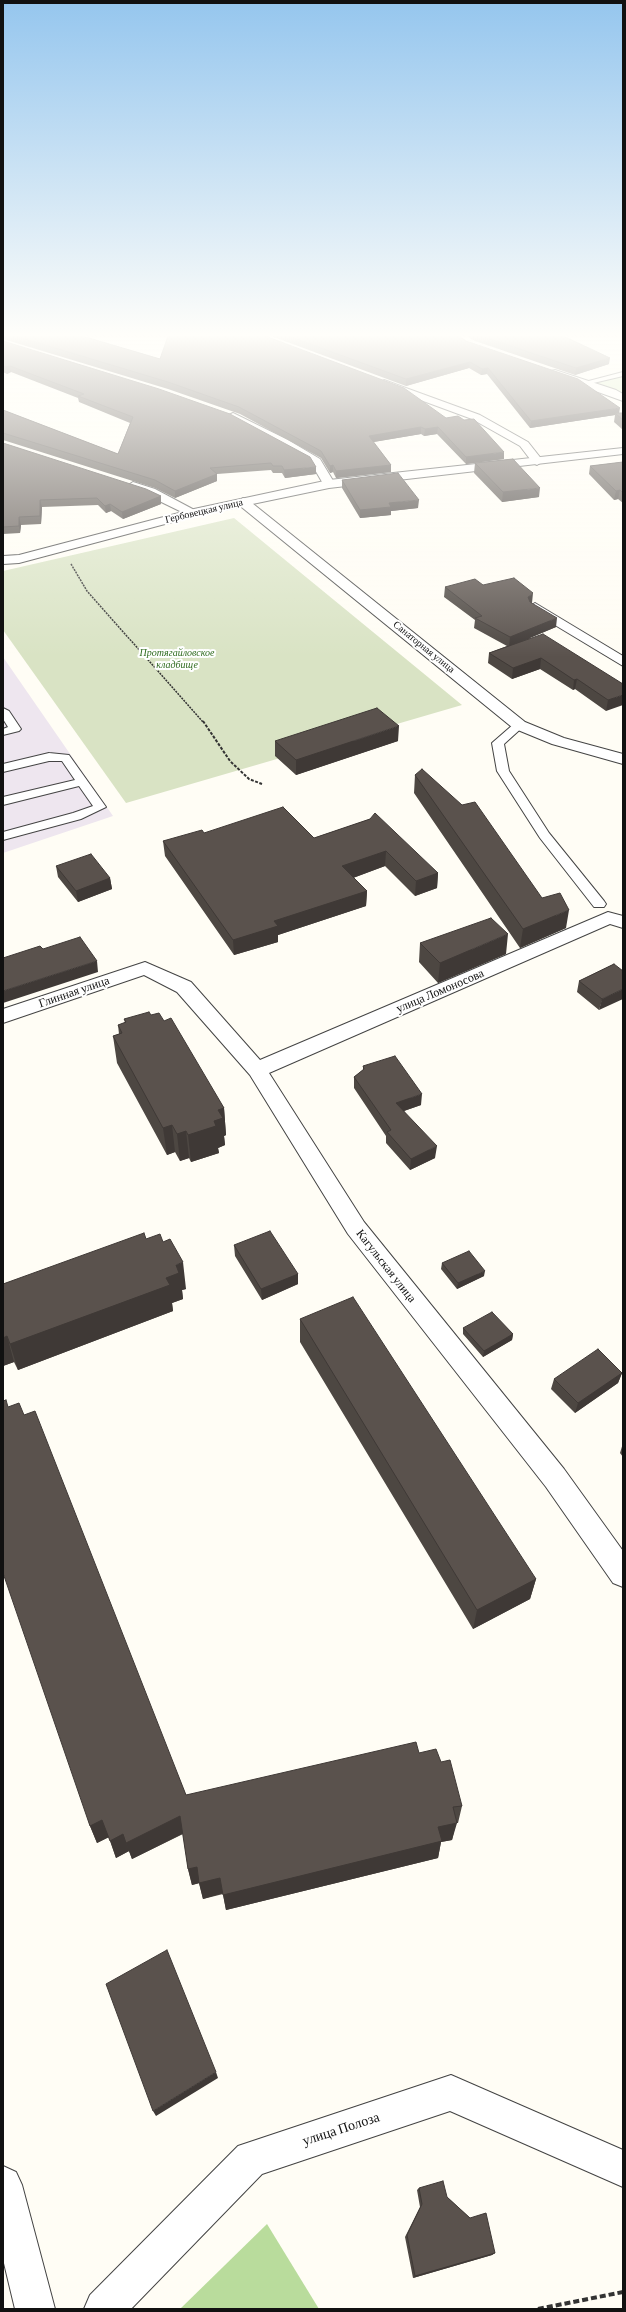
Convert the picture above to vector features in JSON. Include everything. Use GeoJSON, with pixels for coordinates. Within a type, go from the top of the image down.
{"type":"FeatureCollection","features":[{"type":"Feature","properties":{"kind":"street"},"geometry":{"type":"LineString","coordinates":[[281,441],[316,461],[329,484]]}},
{"type":"Feature","properties":{"kind":"street"},"geometry":{"type":"LineString","coordinates":[[518,441],[524,444],[537,461]]}},
{"type":"Feature","properties":{"kind":"street","name":"Гербовецкая улица"},"geometry":{"type":"LineString","coordinates":[[3,560],[20,559],[194,513],[329,484],[623,451]]}},
{"type":"Feature","properties":{"kind":"street"},"geometry":{"type":"LineString","coordinates":[[122,482],[151,492],[194,513]]}},
{"type":"Feature","properties":{"kind":"street","name":"Санаторная улица"},"geometry":{"type":"LineString","coordinates":[[244,502],[519,725],[558,741],[623,759]]}},
{"type":"Feature","properties":{"kind":"street"},"geometry":{"type":"LineString","coordinates":[[535,607],[623,662]]}},
{"type":"Feature","properties":{"kind":"street","name":"улица Ломоносова"},"geometry":{"type":"LineString","coordinates":[[257,1070],[608,918],[623,922]]}},
{"type":"Feature","properties":{"kind":"street","name":"Кагульская улица"},"geometry":{"type":"LineString","coordinates":[[145,968],[184,987],[257,1070],[356,1228],[555,1478],[623,1574]]}},
{"type":"Feature","properties":{"kind":"street","name":"Глинная улица"},"geometry":{"type":"LineString","coordinates":[[3,1016],[145,968]]}},
{"type":"Feature","properties":{"kind":"street","name":"улица Полоза"},"geometry":{"type":"LineString","coordinates":[[104,2309],[251,2159],[452,2093],[623,2169]]}},
{"type":"Feature","properties":{"kind":"street"},"geometry":{"type":"LineString","coordinates":[[3,2185],[35,2309]]}},
{"type":"Feature","properties":{"kind":"lane"},"geometry":{"type":"LineString","coordinates":[[3,711],[16,729],[3,732]]}},
{"type":"Feature","properties":{"kind":"lane"},"geometry":{"type":"LineString","coordinates":[[519,725],[498,743],[503,771],[544,835],[599,904]]}},
{"type":"Feature","properties":{"kind":"lane"},"geometry":{"type":"LineString","coordinates":[[3,768],[49,757],[65,757],[100,807],[78,816],[3,836]]}},
{"type":"Feature","properties":{"kind":"lane"},"geometry":{"type":"LineString","coordinates":[[3,801],[82,782]]}},
{"type":"Feature","properties":{"kind":"path"},"geometry":{"type":"LineString","coordinates":[[60,548],[87,591],[155,670],[202,720],[230,761],[249,779],[262,784]]}},
{"type":"Feature","properties":{"kind":"path"},"geometry":{"type":"LineString","coordinates":[[538,2309],[623,2292]]}},
{"type":"Feature","properties":{"kind":"shaded area"},"geometry":{"type":"Polygon","coordinates":[[[3,657],[113,816],[3,853],[3,657]]]}},
{"type":"Feature","properties":{"kind":"green space","name":"Протягайловское кладбище"},"geometry":{"type":"Polygon","coordinates":[[[234,518],[462,705],[126,803],[3,630],[3,571],[234,518]]]}},
{"type":"Feature","properties":{"kind":"green space"},"geometry":{"type":"Polygon","coordinates":[[[267,2224],[319,2309],[180,2309],[267,2224]]]}},
{"type":"Feature","properties":{"kind":"building"},"geometry":{"type":"Polygon","coordinates":[[[29,441],[84,441],[118,454],[123,441],[280,441],[310,457],[316,467],[284,470],[282,466],[273,466],[271,463],[210,468],[217,474],[175,491],[155,480],[29,441]]]}},
{"type":"Feature","properties":{"kind":"building"},"geometry":{"type":"Polygon","coordinates":[[[302,441],[373,441],[391,465],[336,471],[333,465],[330,466],[321,451],[302,441]]]}},
{"type":"Feature","properties":{"kind":"building"},"geometry":{"type":"Polygon","coordinates":[[[451,441],[494,441],[504,452],[466,457],[451,441]]]}},
{"type":"Feature","properties":{"kind":"building"},"geometry":{"type":"Polygon","coordinates":[[[3,443],[146,489],[161,496],[122,512],[110,504],[105,506],[97,498],[40,500],[40,516],[19,517],[19,526],[3,527],[3,443]]]}},
{"type":"Feature","properties":{"kind":"building"},"geometry":{"type":"Polygon","coordinates":[[[513,459],[540,488],[503,492],[475,463],[513,459]]]}},
{"type":"Feature","properties":{"kind":"building"},"geometry":{"type":"Polygon","coordinates":[[[623,462],[623,493],[620,490],[616,491],[590,466],[623,462]]]}},
{"type":"Feature","properties":{"kind":"building"},"geometry":{"type":"Polygon","coordinates":[[[398,473],[419,500],[389,503],[391,507],[360,510],[342,480],[398,473]]]}},
{"type":"Feature","properties":{"kind":"building"},"geometry":{"type":"Polygon","coordinates":[[[514,578],[533,593],[528,597],[530,602],[557,618],[510,637],[475,618],[482,616],[445,587],[475,579],[483,585],[514,578]]]}},
{"type":"Feature","properties":{"kind":"building"},"geometry":{"type":"Polygon","coordinates":[[[543,634],[623,684],[623,695],[608,700],[577,679],[574,680],[541,658],[513,668],[489,653],[543,634]]]}},
{"type":"Feature","properties":{"kind":"building"},"geometry":{"type":"Polygon","coordinates":[[[377,708],[399,726],[296,760],[275,741],[377,708]]]}},
{"type":"Feature","properties":{"kind":"building"},"geometry":{"type":"Polygon","coordinates":[[[422,769],[462,805],[475,802],[542,898],[560,893],[569,910],[523,929],[415,775],[422,769]]]}},
{"type":"Feature","properties":{"kind":"building"},"geometry":{"type":"Polygon","coordinates":[[[283,807],[314,838],[370,819],[375,813],[438,873],[416,881],[386,851],[342,866],[367,891],[274,921],[278,926],[233,940],[163,841],[202,830],[204,833],[283,807]]]}},
{"type":"Feature","properties":{"kind":"building"},"geometry":{"type":"Polygon","coordinates":[[[91,854],[110,878],[76,891],[56,866],[91,854]]]}},
{"type":"Feature","properties":{"kind":"building"},"geometry":{"type":"Polygon","coordinates":[[[491,918],[508,934],[440,963],[420,943],[491,918]]]}},
{"type":"Feature","properties":{"kind":"building"},"geometry":{"type":"Polygon","coordinates":[[[80,937],[97,961],[3,991],[3,958],[40,946],[43,949],[80,937]]]}},
{"type":"Feature","properties":{"kind":"building"},"geometry":{"type":"Polygon","coordinates":[[[614,964],[623,971],[623,989],[602,999],[579,981],[614,964]]]}},
{"type":"Feature","properties":{"kind":"building"},"geometry":{"type":"Polygon","coordinates":[[[149,1012],[151,1015],[159,1013],[164,1021],[171,1018],[224,1108],[218,1110],[223,1118],[214,1121],[216,1126],[188,1135],[186,1131],[177,1134],[172,1125],[163,1128],[113,1036],[122,1033],[118,1025],[126,1022],[124,1019],[149,1012]]]}},
{"type":"Feature","properties":{"kind":"building"},"geometry":{"type":"Polygon","coordinates":[[[395,1056],[422,1094],[396,1103],[437,1146],[411,1159],[387,1132],[391,1130],[354,1077],[364,1069],[363,1066],[395,1056]]]}},
{"type":"Feature","properties":{"kind":"building"},"geometry":{"type":"Polygon","coordinates":[[[270,1231],[298,1274],[261,1289],[234,1245],[270,1231]]]}},
{"type":"Feature","properties":{"kind":"building"},"geometry":{"type":"Polygon","coordinates":[[[144,1233],[146,1239],[160,1234],[163,1242],[170,1239],[183,1262],[176,1265],[179,1273],[166,1278],[170,1285],[10,1344],[7,1336],[3,1338],[3,1284],[144,1233]]]}},
{"type":"Feature","properties":{"kind":"building"},"geometry":{"type":"Polygon","coordinates":[[[469,1251],[485,1271],[458,1283],[442,1263],[469,1251]]]}},
{"type":"Feature","properties":{"kind":"building"},"geometry":{"type":"Polygon","coordinates":[[[353,1297],[536,1579],[477,1610],[300,1319],[353,1297]]]}},
{"type":"Feature","properties":{"kind":"building"},"geometry":{"type":"Polygon","coordinates":[[[492,1312],[513,1334],[484,1351],[463,1328],[492,1312]]]}},
{"type":"Feature","properties":{"kind":"building"},"geometry":{"type":"Polygon","coordinates":[[[598,1349],[622,1373],[578,1403],[554,1379],[598,1349]]]}},
{"type":"Feature","properties":{"kind":"building"},"geometry":{"type":"Polygon","coordinates":[[[6,1400],[8,1407],[19,1403],[24,1415],[35,1411],[186,1795],[416,1742],[419,1753],[436,1749],[441,1762],[450,1760],[462,1806],[453,1807],[457,1823],[438,1827],[442,1841],[223,1895],[220,1878],[199,1883],[197,1867],[188,1869],[180,1816],[126,1843],[123,1834],[110,1841],[102,1820],[90,1826],[3,1573],[3,1401],[6,1400]]]}},
{"type":"Feature","properties":{"kind":"building"},"geometry":{"type":"Polygon","coordinates":[[[167,1950],[216,2072],[153,2111],[106,1984],[167,1950]]]}},
{"type":"Feature","properties":{"kind":"building"},"geometry":{"type":"Polygon","coordinates":[[[443,2181],[447,2197],[470,2218],[486,2213],[495,2253],[415,2276],[407,2235],[422,2204],[419,2188],[443,2181]]]}}]}
